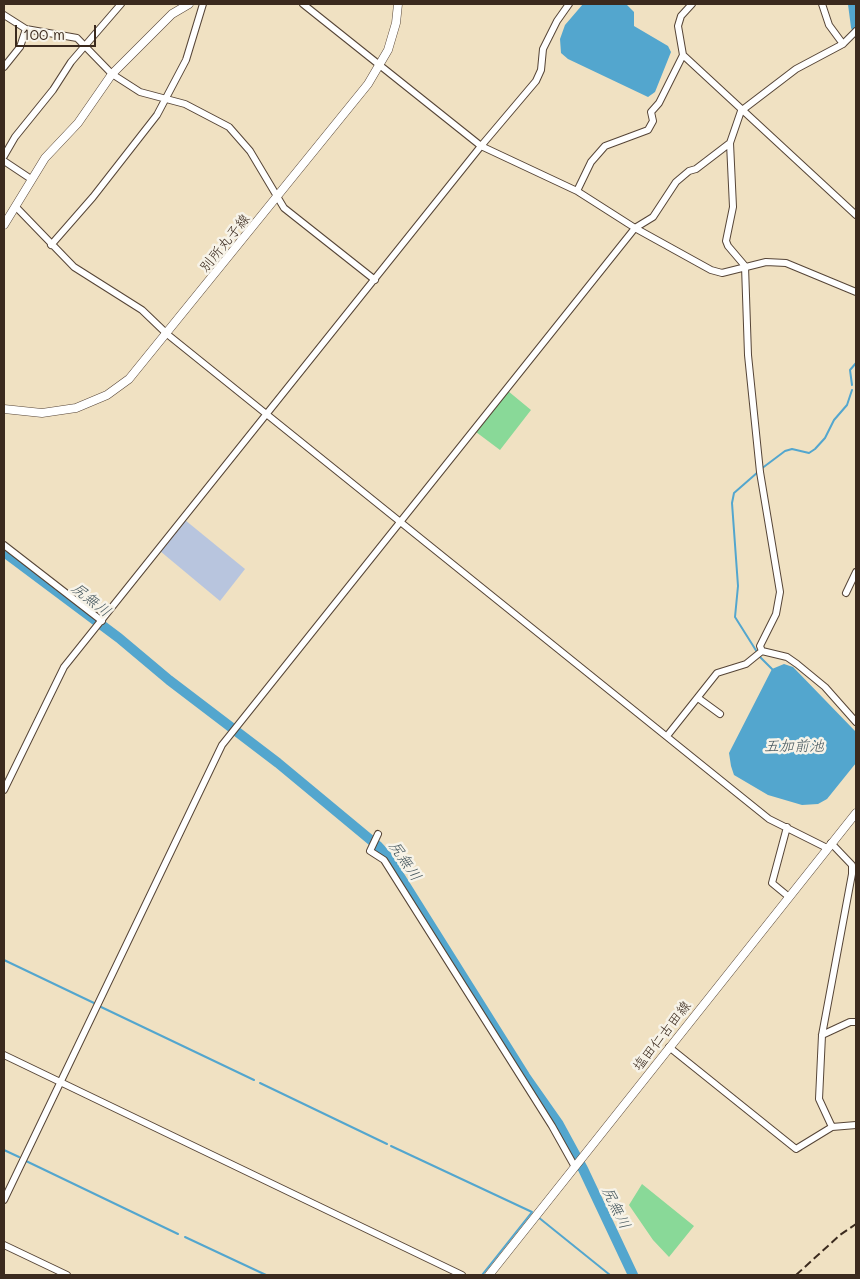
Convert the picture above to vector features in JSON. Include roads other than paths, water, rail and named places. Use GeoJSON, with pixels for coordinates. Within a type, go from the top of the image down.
{"type":"FeatureCollection","features":[{"type":"Feature","properties":{"kind":"main road"},"geometry":{"type":"LineString","coordinates":[[4,225],[45,158],[78,123],[112,74],[172,14],[189,4]]}},
{"type":"Feature","properties":{"kind":"main road","name":"別所丸子線"},"geometry":{"type":"LineString","coordinates":[[4,409],[25,413],[59,412],[94,402],[129,378],[167,334],[368,84],[381,65],[393,37],[398,4]]}},
{"type":"Feature","properties":{"kind":"main road","name":"塩田仁古田線"},"geometry":{"type":"LineString","coordinates":[[489,1275],[856,813]]}},
{"type":"Feature","properties":{"kind":"street"},"geometry":{"type":"LineString","coordinates":[[4,156],[15,137],[53,90],[85,44],[120,4]]}},
{"type":"Feature","properties":{"kind":"street"},"geometry":{"type":"LineString","coordinates":[[51,245],[138,142],[166,100],[186,60],[203,4]]}},
{"type":"Feature","properties":{"kind":"street"},"geometry":{"type":"LineString","coordinates":[[303,4],[481,146],[577,191],[635,228],[717,273],[766,262],[786,263],[856,292]]}},
{"type":"Feature","properties":{"kind":"street"},"geometry":{"type":"LineString","coordinates":[[4,790],[57,678],[539,75],[543,49],[557,21],[569,4]]}},
{"type":"Feature","properties":{"kind":"street"},"geometry":{"type":"LineString","coordinates":[[692,4],[681,16],[678,26],[683,55],[741,111],[820,180],[856,215]]}},
{"type":"Feature","properties":{"kind":"street"},"geometry":{"type":"LineString","coordinates":[[822,4],[829,25],[843,44]]}},
{"type":"Feature","properties":{"kind":"street"},"geometry":{"type":"LineString","coordinates":[[4,15],[26,29],[77,38],[85,44],[112,74],[140,92],[185,104],[236,133],[250,151],[284,208],[375,280]]}},
{"type":"Feature","properties":{"kind":"street"},"geometry":{"type":"LineString","coordinates":[[4,67],[20,47],[26,29]]}},
{"type":"Feature","properties":{"kind":"street"},"geometry":{"type":"LineString","coordinates":[[762,651],[760,646],[776,614],[780,592],[759,462],[748,355],[744,266],[726,241],[733,207],[730,143],[741,111],[796,69],[843,44],[855,32]]}},
{"type":"Feature","properties":{"kind":"street"},"geometry":{"type":"LineString","coordinates":[[577,191],[591,162],[605,146],[648,130],[653,121],[651,112],[658,103],[683,55]]}},
{"type":"Feature","properties":{"kind":"street"},"geometry":{"type":"LineString","coordinates":[[4,1200],[214,757],[400,520],[635,228],[653,217],[676,182],[688,171],[696,169],[730,143]]}},
{"type":"Feature","properties":{"kind":"street"},"geometry":{"type":"LineString","coordinates":[[4,161],[31,179]]}},
{"type":"Feature","properties":{"kind":"street"},"geometry":{"type":"LineString","coordinates":[[16,207],[74,267],[121,294],[142,310],[167,334],[769,818],[829,846],[852,866],[822,1034],[819,1099],[832,1127]]}},
{"type":"Feature","properties":{"kind":"street"},"geometry":{"type":"LineString","coordinates":[[4,545],[102,621]]}},
{"type":"Feature","properties":{"kind":"street"},"geometry":{"type":"LineString","coordinates":[[846,594],[856,572]]}},
{"type":"Feature","properties":{"kind":"street"},"geometry":{"type":"LineString","coordinates":[[667,736],[717,673],[746,664],[762,651]]}},
{"type":"Feature","properties":{"kind":"street"},"geometry":{"type":"LineString","coordinates":[[762,651],[787,658],[797,664],[825,687],[856,722]]}},
{"type":"Feature","properties":{"kind":"street"},"geometry":{"type":"LineString","coordinates":[[698,698],[720,714]]}},
{"type":"Feature","properties":{"kind":"street"},"geometry":{"type":"LineString","coordinates":[[787,828],[772,883],[789,897]]}},
{"type":"Feature","properties":{"kind":"street"},"geometry":{"type":"LineString","coordinates":[[377,836],[370,851],[384,860],[576,1165]]}},
{"type":"Feature","properties":{"kind":"street"},"geometry":{"type":"LineString","coordinates":[[822,1034],[850,1022],[856,1022]]}},
{"type":"Feature","properties":{"kind":"street"},"geometry":{"type":"LineString","coordinates":[[669,1048],[796,1149],[832,1127],[856,1125]]}},
{"type":"Feature","properties":{"kind":"street"},"geometry":{"type":"LineString","coordinates":[[4,1055],[462,1275]]}},
{"type":"Feature","properties":{"kind":"street"},"geometry":{"type":"LineString","coordinates":[[4,1245],[67,1275]]}},
{"type":"Feature","properties":{"kind":"water"},"geometry":{"type":"Polygon","coordinates":[[[583,4],[626,4],[634,12],[634,26],[668,46],[671,52],[655,92],[648,97],[568,59],[561,53],[560,39],[565,25],[583,4]]]}},
{"type":"Feature","properties":{"kind":"water","name":"五加前池"},"geometry":{"type":"Polygon","coordinates":[[[784,664],[793,667],[856,732],[856,763],[827,799],[818,804],[802,805],[768,795],[734,775],[731,766],[729,753],[772,669],[784,664]]]}},
{"type":"Feature","properties":{"kind":"waterway"},"geometry":{"type":"LineString","coordinates":[[853,4],[856,27]]}},
{"type":"Feature","properties":{"kind":"waterway"},"geometry":{"type":"LineString","coordinates":[[852,385],[850,370],[856,363]]}},
{"type":"Feature","properties":{"kind":"waterway"},"geometry":{"type":"LineString","coordinates":[[761,469],[785,451],[792,449],[809,453],[815,449],[825,438],[834,420],[847,405],[852,390]]}},
{"type":"Feature","properties":{"kind":"waterway"},"geometry":{"type":"LineString","coordinates":[[757,652],[735,617],[738,586],[732,503],[734,493],[758,472]]}},
{"type":"Feature","properties":{"kind":"waterway","name":"尻無川"},"geometry":{"type":"LineString","coordinates":[[4,552],[119,638],[169,680],[278,763],[378,846],[387,856],[525,1076],[558,1123],[583,1169],[633,1275]]}},
{"type":"Feature","properties":{"kind":"waterway"},"geometry":{"type":"LineString","coordinates":[[759,656],[772,669]]}},
{"type":"Feature","properties":{"kind":"waterway"},"geometry":{"type":"LineString","coordinates":[[4,960],[94,1003]]}},
{"type":"Feature","properties":{"kind":"waterway"},"geometry":{"type":"LineString","coordinates":[[99,1006],[254,1080]]}},
{"type":"Feature","properties":{"kind":"waterway"},"geometry":{"type":"LineString","coordinates":[[260,1083],[387,1144]]}},
{"type":"Feature","properties":{"kind":"waterway"},"geometry":{"type":"LineString","coordinates":[[391,1146],[532,1212],[482,1275]]}},
{"type":"Feature","properties":{"kind":"waterway"},"geometry":{"type":"LineString","coordinates":[[4,1150],[19,1157]]}},
{"type":"Feature","properties":{"kind":"waterway"},"geometry":{"type":"LineString","coordinates":[[26,1161],[178,1234]]}},
{"type":"Feature","properties":{"kind":"waterway"},"geometry":{"type":"LineString","coordinates":[[538,1217],[610,1275]]}},
{"type":"Feature","properties":{"kind":"waterway"},"geometry":{"type":"LineString","coordinates":[[185,1237],[266,1275]]}},
{"type":"Feature","properties":{"kind":"railway"},"geometry":{"type":"LineString","coordinates":[[796,1275],[840,1235],[856,1224]]}}]}
